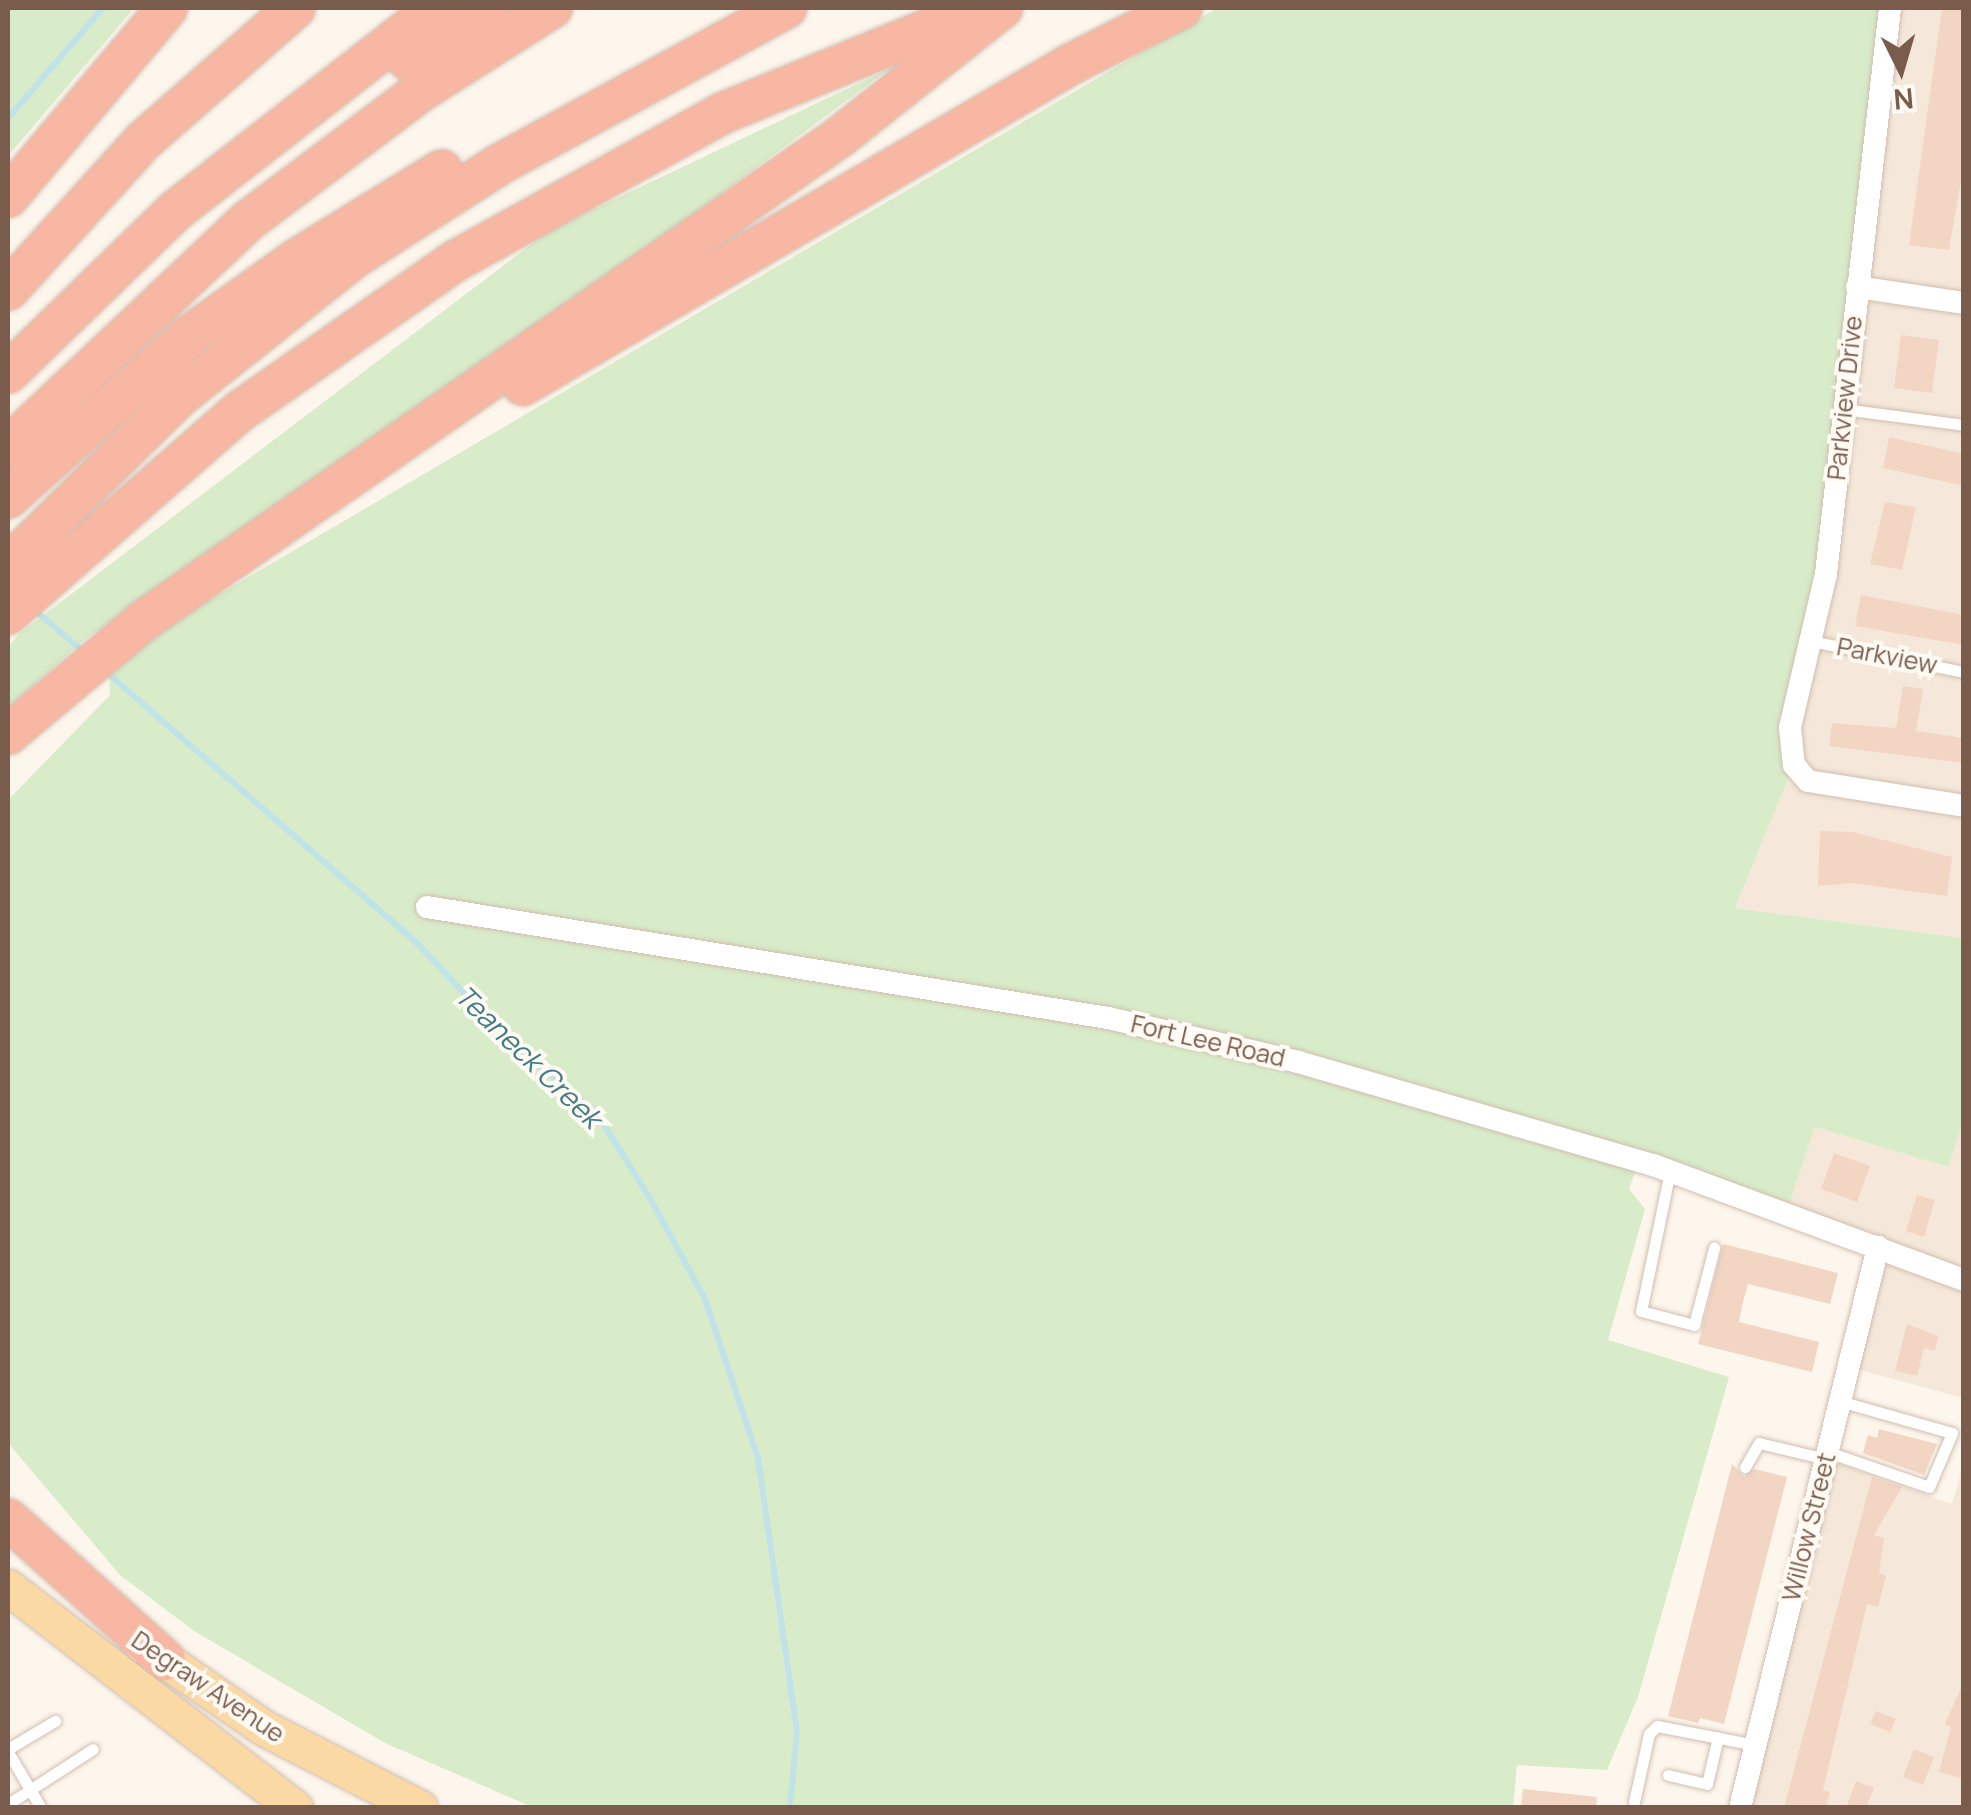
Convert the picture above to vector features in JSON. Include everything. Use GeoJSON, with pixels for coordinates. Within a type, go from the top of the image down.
{"type":"FeatureCollection","features":[{"type":"Feature","properties":{"kind":"highway"},"geometry":{"type":"LineString","coordinates":[[8,197],[167,8]]}},
{"type":"Feature","properties":{"kind":"highway"},"geometry":{"type":"LineString","coordinates":[[48,151],[191,8]]}},
{"type":"Feature","properties":{"kind":"highway"},"geometry":{"type":"LineString","coordinates":[[8,290],[263,8]]}},
{"type":"Feature","properties":{"kind":"highway"},"geometry":{"type":"LineString","coordinates":[[142,142],[295,8]]}},
{"type":"Feature","properties":{"kind":"highway"},"geometry":{"type":"LineString","coordinates":[[8,373],[110,269],[271,131],[436,8]]}},
{"type":"Feature","properties":{"kind":"highway"},"geometry":{"type":"LineString","coordinates":[[110,269],[217,204],[331,114],[488,8]]}},
{"type":"Feature","properties":{"kind":"highway"},"geometry":{"type":"LineString","coordinates":[[8,447],[120,335],[248,220],[398,108],[552,8]]}},
{"type":"Feature","properties":{"kind":"highway"},"geometry":{"type":"LineString","coordinates":[[8,614],[20,569],[180,396],[317,284],[474,180],[718,42],[786,8]]}},
{"type":"Feature","properties":{"kind":"highway"},"geometry":{"type":"LineString","coordinates":[[20,569],[240,411],[492,238],[723,113],[980,8]]}},
{"type":"Feature","properties":{"kind":"highway"},"geometry":{"type":"LineString","coordinates":[[8,734],[112,645],[810,158],[951,52],[1002,8]]}},
{"type":"Feature","properties":{"kind":"highway"},"geometry":{"type":"LineString","coordinates":[[336,488],[1072,64],[1182,8]]}},
{"type":"Feature","properties":{"kind":"highway"},"geometry":{"type":"LineString","coordinates":[[8,498],[133,381],[297,258],[489,145],[617,80],[718,42]]}},
{"type":"Feature","properties":{"kind":"highway"},"geometry":{"type":"LineString","coordinates":[[8,1519],[165,1660]]}},
{"type":"Feature","properties":{"kind":"main road","name":"Degraw Avenue"},"geometry":{"type":"LineString","coordinates":[[8,1546],[165,1660],[294,1746],[420,1808]]}},
{"type":"Feature","properties":{"kind":"main road","name":"Degraw Avenue"},"geometry":{"type":"LineString","coordinates":[[8,1588],[232,1764],[295,1808]]}},
{"type":"Feature","properties":{"kind":"main road"},"geometry":{"type":"LineString","coordinates":[[232,1764],[274,1808]]}},
{"type":"Feature","properties":{"kind":"street","name":"Parkview Drive"},"geometry":{"type":"LineString","coordinates":[[1890,8],[1826,574],[1790,728],[1794,764],[1808,782],[1964,806]]}},
{"type":"Feature","properties":{"kind":"street"},"geometry":{"type":"LineString","coordinates":[[1857,287],[1964,302]]}},
{"type":"Feature","properties":{"kind":"street","name":"Fort Lee Road"},"geometry":{"type":"LineString","coordinates":[[427,907],[1147,1026],[1474,1108],[1662,1168],[1964,1280]]}},
{"type":"Feature","properties":{"kind":"street","name":"Willow Street"},"geometry":{"type":"LineString","coordinates":[[1740,1808],[1878,1247]]}},
{"type":"Feature","properties":{"kind":"lane"},"geometry":{"type":"LineString","coordinates":[[1843,409],[1964,425]]}},
{"type":"Feature","properties":{"kind":"lane","name":"Parkview"},"geometry":{"type":"LineString","coordinates":[[1810,641],[1964,672]]}},
{"type":"Feature","properties":{"kind":"lane"},"geometry":{"type":"LineString","coordinates":[[1662,1168],[1641,1311],[1694,1325],[1714,1248]]}},
{"type":"Feature","properties":{"kind":"lane"},"geometry":{"type":"LineString","coordinates":[[1744,1467],[1749,1451],[1762,1443],[1827,1456],[1929,1487],[1952,1433],[1840,1401]]}},
{"type":"Feature","properties":{"kind":"lane"},"geometry":{"type":"LineString","coordinates":[[41,1808],[8,1751],[55,1721]]}},
{"type":"Feature","properties":{"kind":"lane"},"geometry":{"type":"LineString","coordinates":[[1634,1802],[1649,1734],[1657,1726],[1756,1746]]}},
{"type":"Feature","properties":{"kind":"lane"},"geometry":{"type":"LineString","coordinates":[[1668,1775],[1707,1784],[1718,1736]]}},
{"type":"Feature","properties":{"kind":"lane"},"geometry":{"type":"LineString","coordinates":[[8,1804],[29,1786],[93,1749]]}},
{"type":"Feature","properties":{"kind":"shaded area"},"geometry":{"type":"Polygon","coordinates":[[[1886,8],[1963,8],[1963,938],[1735,908],[1794,765],[1886,8]]]}},
{"type":"Feature","properties":{"kind":"shaded area"},"geometry":{"type":"Polygon","coordinates":[[[1963,1123],[1963,1398],[1849,1367],[1878,1247],[1786,1213],[1815,1127],[1948,1167],[1963,1123]]]}},
{"type":"Feature","properties":{"kind":"shaded area"},"geometry":{"type":"Polygon","coordinates":[[[1826,1459],[1952,1504],[1963,1465],[1963,1807],[1740,1808],[1826,1459]]]}},
{"type":"Feature","properties":{"kind":"green space"},"geometry":{"type":"Polygon","coordinates":[[[8,8],[134,8],[8,156],[8,8]]]}},
{"type":"Feature","properties":{"kind":"green space"},"geometry":{"type":"Polygon","coordinates":[[[1217,8],[1886,8],[1794,765],[1735,908],[1963,938],[1963,1123],[1948,1167],[1815,1127],[1786,1213],[1639,1161],[1629,1189],[1645,1209],[1608,1340],[1729,1377],[1638,1697],[1607,1770],[1517,1765],[1513,1808],[532,1807],[385,1743],[194,1631],[120,1575],[8,1443],[8,800],[110,695],[109,659],[1217,8]]]}},
{"type":"Feature","properties":{"kind":"green space"},"geometry":{"type":"Polygon","coordinates":[[[889,69],[605,280],[84,640],[8,708],[8,647],[20,633],[550,230],[889,69]]]}},
{"type":"Feature","properties":{"kind":"building"},"geometry":{"type":"Polygon","coordinates":[[[1942,8],[1964,8],[1964,163],[1949,250],[1909,245],[1942,8]]]}},
{"type":"Feature","properties":{"kind":"building"},"geometry":{"type":"Polygon","coordinates":[[[1901,335],[1939,340],[1932,393],[1894,388],[1901,335]]]}},
{"type":"Feature","properties":{"kind":"building"},"geometry":{"type":"Polygon","coordinates":[[[1889,437],[1964,454],[1964,486],[1883,468],[1889,437]]]}},
{"type":"Feature","properties":{"kind":"building"},"geometry":{"type":"Polygon","coordinates":[[[1885,502],[1916,507],[1902,570],[1870,564],[1885,502]]]}},
{"type":"Feature","properties":{"kind":"building"},"geometry":{"type":"Polygon","coordinates":[[[1861,595],[1964,615],[1964,645],[1855,626],[1861,595]]]}},
{"type":"Feature","properties":{"kind":"building"},"geometry":{"type":"Polygon","coordinates":[[[1903,686],[1923,689],[1916,731],[1964,738],[1964,763],[1829,746],[1832,723],[1896,728],[1903,686]]]}},
{"type":"Feature","properties":{"kind":"building"},"geometry":{"type":"Polygon","coordinates":[[[1820,831],[1852,832],[1952,857],[1947,896],[1851,883],[1818,886],[1820,831]]]}},
{"type":"Feature","properties":{"kind":"building"},"geometry":{"type":"Polygon","coordinates":[[[1834,1153],[1870,1166],[1857,1202],[1821,1189],[1834,1153]]]}},
{"type":"Feature","properties":{"kind":"building"},"geometry":{"type":"Polygon","coordinates":[[[1917,1195],[1935,1200],[1924,1237],[1906,1231],[1917,1195]]]}},
{"type":"Feature","properties":{"kind":"building"},"geometry":{"type":"Polygon","coordinates":[[[1723,1244],[1838,1273],[1830,1304],[1748,1284],[1743,1302],[1739,1322],[1819,1342],[1812,1372],[1698,1344],[1723,1244]]]}},
{"type":"Feature","properties":{"kind":"building"},"geometry":{"type":"Polygon","coordinates":[[[1907,1324],[1938,1336],[1935,1351],[1924,1348],[1917,1376],[1895,1371],[1907,1324]]]}},
{"type":"Feature","properties":{"kind":"building"},"geometry":{"type":"Polygon","coordinates":[[[1879,1429],[1937,1444],[1924,1475],[1863,1453],[1868,1435],[1877,1438],[1879,1429]]]}},
{"type":"Feature","properties":{"kind":"building"},"geometry":{"type":"Polygon","coordinates":[[[1732,1464],[1744,1476],[1754,1469],[1787,1477],[1724,1724],[1700,1718],[1698,1723],[1668,1716],[1732,1464]]]}},
{"type":"Feature","properties":{"kind":"building"},"geometry":{"type":"Polygon","coordinates":[[[1872,1477],[1902,1487],[1874,1535],[1884,1538],[1879,1573],[1886,1576],[1878,1607],[1867,1604],[1823,1790],[1830,1792],[1826,1808],[1784,1808],[1872,1477]]]}},
{"type":"Feature","properties":{"kind":"building"},"geometry":{"type":"Polygon","coordinates":[[[1964,1681],[1964,1779],[1939,1772],[1951,1727],[1945,1724],[1964,1681]]]}},
{"type":"Feature","properties":{"kind":"building"},"geometry":{"type":"Polygon","coordinates":[[[1876,1711],[1896,1719],[1890,1732],[1870,1724],[1876,1711]]]}},
{"type":"Feature","properties":{"kind":"building"},"geometry":{"type":"Polygon","coordinates":[[[1914,1749],[1934,1757],[1923,1785],[1903,1777],[1914,1749]]]}},
{"type":"Feature","properties":{"kind":"building"},"geometry":{"type":"Polygon","coordinates":[[[1856,1781],[1874,1788],[1866,1808],[1846,1808],[1856,1781]]]}},
{"type":"Feature","properties":{"kind":"building"},"geometry":{"type":"Polygon","coordinates":[[[1523,1789],[1597,1797],[1596,1808],[1521,1808],[1523,1789]]]}},
{"type":"Feature","properties":{"kind":"waterway","name":"Teaneck Creek"},"geometry":{"type":"LineString","coordinates":[[8,118],[103,8]]}},
{"type":"Feature","properties":{"kind":"waterway","name":"Teaneck Creek"},"geometry":{"type":"LineString","coordinates":[[32,608],[84,652]]}},
{"type":"Feature","properties":{"kind":"waterway","name":"Teaneck Creek"},"geometry":{"type":"LineString","coordinates":[[104,670],[418,944],[512,1044],[596,1112],[651,1200],[705,1299],[758,1458],[797,1732],[790,1808]]}}]}
